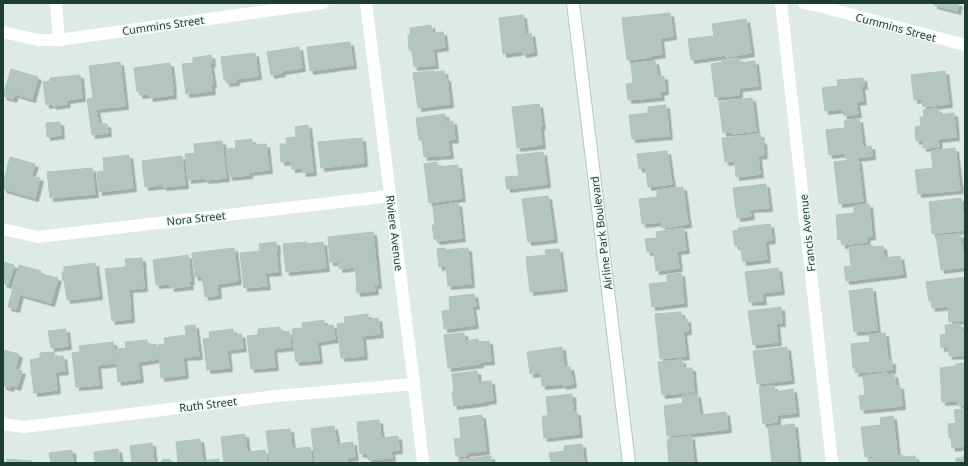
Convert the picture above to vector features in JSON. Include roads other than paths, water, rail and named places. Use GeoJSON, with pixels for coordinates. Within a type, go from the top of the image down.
{"type":"FeatureCollection","features":[{"type":"Feature","properties":{"kind":"street"},"geometry":{"type":"LineString","coordinates":[[56,3],[59,40]]}},
{"type":"Feature","properties":{"kind":"street","name":"Cummins Street"},"geometry":{"type":"LineString","coordinates":[[3,32],[38,40],[59,40],[323,3]]}},
{"type":"Feature","properties":{"kind":"street","name":"Riviere Avenue"},"geometry":{"type":"LineString","coordinates":[[366,3],[414,384],[422,463]]}},
{"type":"Feature","properties":{"kind":"street","name":"Airline Park Boulevard"},"geometry":{"type":"LineString","coordinates":[[573,3],[629,463]]}},
{"type":"Feature","properties":{"kind":"street","name":"Francis Avenue"},"geometry":{"type":"LineString","coordinates":[[781,3],[832,463]]}},
{"type":"Feature","properties":{"kind":"street","name":"Cummins Street"},"geometry":{"type":"LineString","coordinates":[[804,3],[965,45]]}},
{"type":"Feature","properties":{"kind":"street","name":"Nora Street"},"geometry":{"type":"LineString","coordinates":[[3,230],[38,237],[390,196]]}},
{"type":"Feature","properties":{"kind":"street","name":"Ruth Street"},"geometry":{"type":"LineString","coordinates":[[3,424],[24,427],[276,396],[414,384]]}}]}
